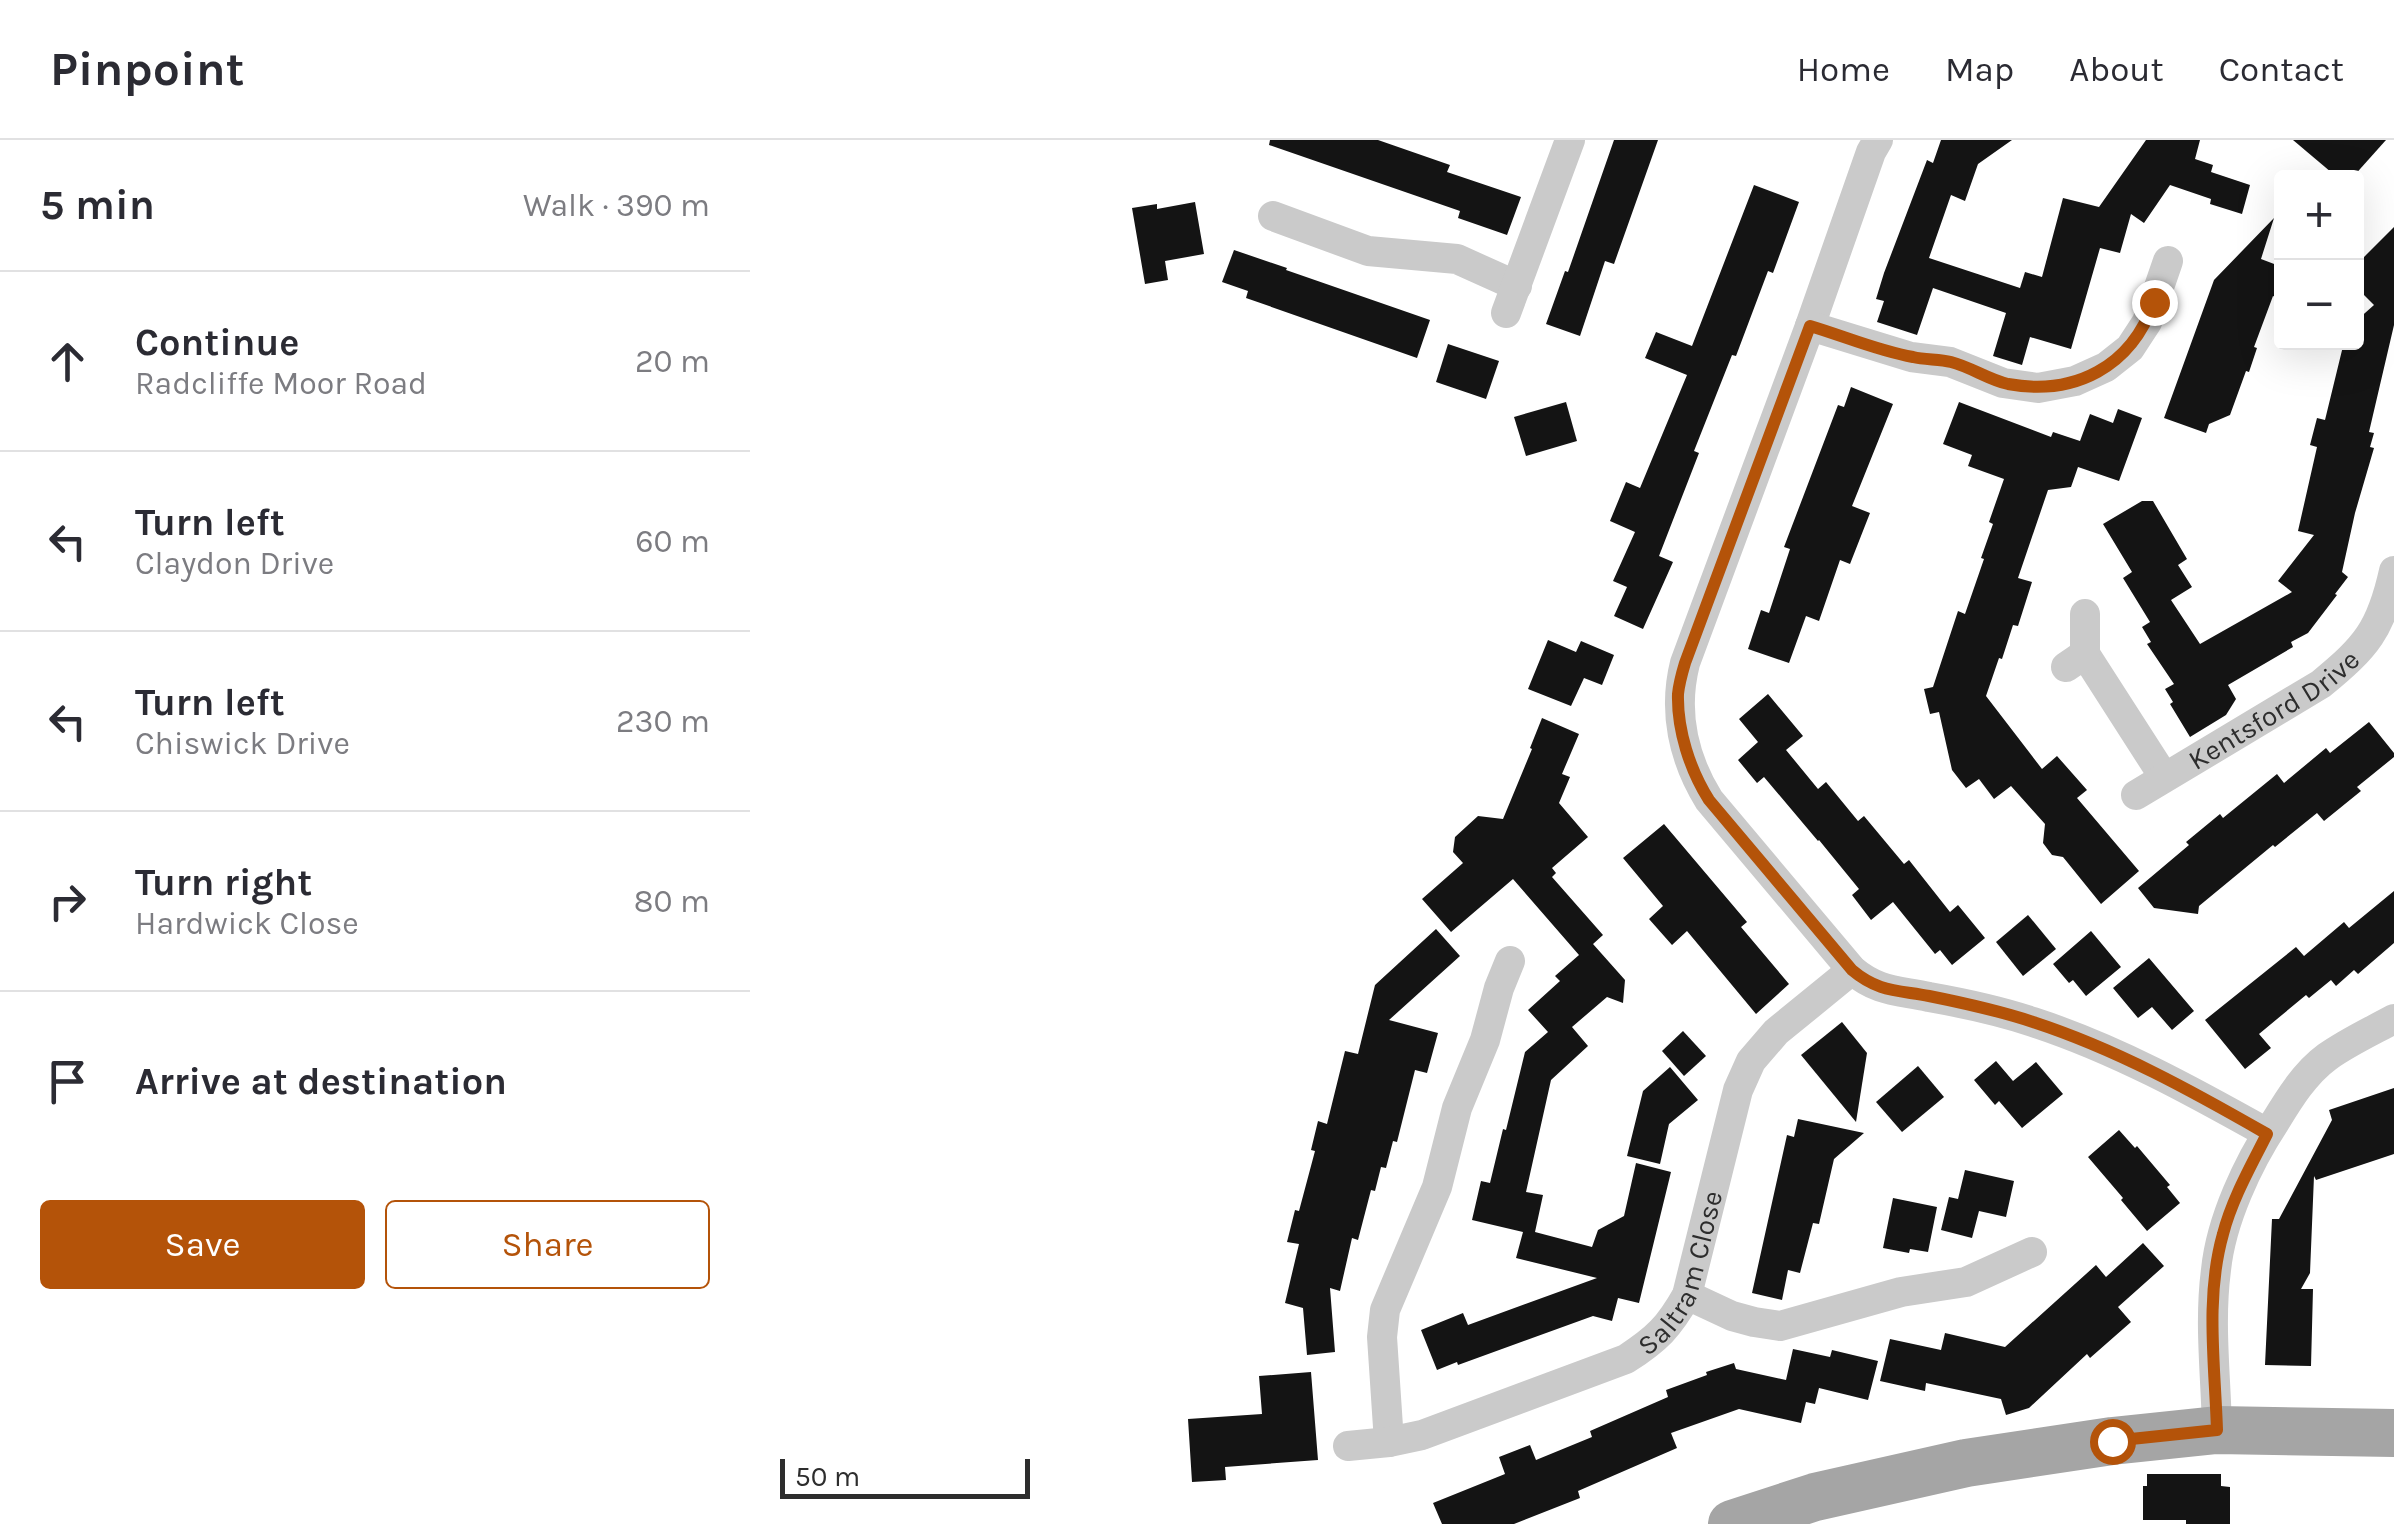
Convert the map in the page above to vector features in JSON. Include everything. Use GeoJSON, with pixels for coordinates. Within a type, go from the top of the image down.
{"type":"FeatureCollection","features":[{"type":"Feature","properties":{"kind":"main road"},"geometry":{"type":"LineString","coordinates":[[1732,1524],[1815,1497],[1972,1462],[2112,1441],[2217,1430],[2394,1433]]}},
{"type":"Feature","properties":{"kind":"street"},"geometry":{"type":"LineString","coordinates":[[1274,216],[1329,223],[1368,251],[1457,259],[1512,300],[1570,140]]}},
{"type":"Feature","properties":{"kind":"street"},"geometry":{"type":"LineString","coordinates":[[1878,140],[1685,663],[1678,689],[1678,711],[1698,782],[1709,800],[1866,982],[1883,990],[1930,996],[2031,1021],[2113,1052],[2267,1134]]}},
{"type":"Feature","properties":{"kind":"street"},"geometry":{"type":"LineString","coordinates":[[1810,326],[1911,357],[1950,362],[2003,383],[2038,388],[2075,381],[2106,367],[2130,348],[2147,322],[2143,297],[2168,261]]}},
{"type":"Feature","properties":{"kind":"street","name":"Kentsford Drive"},"geometry":{"type":"LineString","coordinates":[[2136,795],[2321,684],[2345,664],[2364,646],[2378,622],[2394,572]]}},
{"type":"Feature","properties":{"kind":"street","name":"Kentsford Drive"},"geometry":{"type":"LineString","coordinates":[[2084,614],[2076,661],[2164,777]]}},
{"type":"Feature","properties":{"kind":"street"},"geometry":{"type":"LineString","coordinates":[[1389,1442],[1382,1337],[1385,1310],[1437,1187],[1461,1093],[1485,1040],[1510,961]]}},
{"type":"Feature","properties":{"kind":"street","name":"Saltram Close"},"geometry":{"type":"LineString","coordinates":[[1348,1446],[1422,1435],[1626,1359],[1650,1344],[1672,1322],[1686,1295],[1738,1090],[1752,1061],[1776,1032],[1852,970]]}},
{"type":"Feature","properties":{"kind":"street"},"geometry":{"type":"LineString","coordinates":[[2217,1430],[2213,1310],[2216,1268],[2232,1205],[2294,1090],[2325,1058],[2394,1019]]}},
{"type":"Feature","properties":{"kind":"street"},"geometry":{"type":"LineString","coordinates":[[1686,1295],[1732,1316],[1780,1326],[1901,1292],[1966,1282],[1987,1287],[2032,1252]]}},
{"type":"Feature","properties":{"kind":"building"},"geometry":{"type":"Polygon","coordinates":[[[1270,140],[1378,140],[1450,165],[1447,172],[1521,197],[1507,235],[1458,218],[1460,211],[1269,145],[1270,140]]]}},
{"type":"Feature","properties":{"kind":"building"},"geometry":{"type":"Polygon","coordinates":[[[1614,140],[1658,140],[1614,264],[1605,261],[1580,336],[1546,324],[1614,140]]]}},
{"type":"Feature","properties":{"kind":"building"},"geometry":{"type":"Polygon","coordinates":[[[1941,140],[2012,140],[1978,164],[1965,201],[1951,195],[1929,258],[2020,288],[2025,272],[2042,277],[2063,198],[2099,207],[2146,140],[2200,140],[2195,159],[2213,165],[2211,172],[2250,185],[2242,214],[2170,185],[2144,223],[2131,214],[2120,253],[2100,248],[2071,349],[2030,337],[2022,365],[1993,356],[2006,313],[1933,288],[1917,335],[1877,322],[1884,301],[1876,299],[1884,273],[1927,160],[1933,163],[1941,140]]]}},
{"type":"Feature","properties":{"kind":"building"},"geometry":{"type":"Polygon","coordinates":[[[2293,140],[2386,140],[2359,170],[2329,170],[2293,140]]]}},
{"type":"Feature","properties":{"kind":"building"},"geometry":{"type":"Polygon","coordinates":[[[1754,185],[1799,202],[1773,273],[1768,271],[1694,451],[1699,453],[1659,556],[1673,562],[1643,629],[1614,616],[1627,587],[1613,581],[1635,532],[1610,521],[1626,482],[1640,488],[1687,375],[1645,358],[1656,332],[1692,346],[1754,185]]]}},
{"type":"Feature","properties":{"kind":"building"},"geometry":{"type":"Polygon","coordinates":[[[1195,202],[1204,254],[1165,261],[1168,280],[1145,284],[1132,208],[1157,204],[1157,209],[1195,202]]]}},
{"type":"Feature","properties":{"kind":"building"},"geometry":{"type":"Polygon","coordinates":[[[2274,218],[2261,259],[2274,264],[2274,296],[2230,415],[2209,424],[2206,433],[2164,418],[2214,280],[2274,218]]]}},
{"type":"Feature","properties":{"kind":"building"},"geometry":{"type":"Polygon","coordinates":[[[2394,227],[2394,325],[2369,432],[2374,433],[2370,447],[2374,448],[2342,572],[2348,577],[2308,633],[2291,642],[2293,647],[2228,685],[2236,699],[2226,715],[2190,737],[2165,689],[2174,684],[2147,644],[2151,642],[2142,627],[2150,622],[2123,578],[2132,572],[2103,524],[2142,501],[2153,501],[2187,559],[2178,565],[2192,587],[2171,600],[2200,644],[2292,592],[2278,581],[2314,535],[2298,531],[2317,447],[2310,445],[2317,418],[2325,420],[2342,350],[2364,350],[2364,314],[2374,305],[2364,295],[2364,257],[2394,227]]]}},
{"type":"Feature","properties":{"kind":"building"},"geometry":{"type":"Polygon","coordinates":[[[1234,250],[1430,320],[1417,358],[1246,298],[1248,291],[1222,282],[1234,250]]]}},
{"type":"Feature","properties":{"kind":"building"},"geometry":{"type":"Polygon","coordinates":[[[1448,344],[1499,361],[1486,399],[1436,382],[1448,344]]]}},
{"type":"Feature","properties":{"kind":"building"},"geometry":{"type":"Polygon","coordinates":[[[1851,387],[1893,404],[1852,506],[1870,513],[1850,564],[1840,560],[1819,621],[1806,616],[1789,663],[1748,649],[1761,610],[1769,613],[1790,549],[1784,547],[1838,405],[1844,407],[1851,387]]]}},
{"type":"Feature","properties":{"kind":"building"},"geometry":{"type":"Polygon","coordinates":[[[1566,402],[1577,441],[1526,456],[1514,417],[1566,402]]]}},
{"type":"Feature","properties":{"kind":"building"},"geometry":{"type":"Polygon","coordinates":[[[1959,402],[2051,437],[2053,432],[2080,441],[2090,414],[2113,423],[2118,409],[2142,418],[2119,481],[2078,467],[2071,487],[2048,490],[2018,578],[2032,582],[2018,626],[2013,625],[1986,696],[2042,769],[2057,756],[2087,790],[2077,798],[2139,871],[2101,904],[2063,857],[2052,855],[2043,843],[2045,824],[2011,786],[1994,799],[1979,779],[1966,788],[1952,770],[1939,712],[1930,714],[1924,689],[1933,687],[1958,611],[1965,614],[2004,479],[1968,466],[1972,455],[1943,444],[1959,402]]]}},
{"type":"Feature","properties":{"kind":"building"},"geometry":{"type":"Polygon","coordinates":[[[1548,640],[1576,652],[1581,641],[1614,655],[1602,685],[1584,678],[1571,706],[1528,689],[1548,640]]]}},
{"type":"Feature","properties":{"kind":"building"},"geometry":{"type":"Polygon","coordinates":[[[1768,694],[1803,736],[1786,750],[1818,789],[1826,782],[1858,821],[1864,816],[1904,864],[1909,860],[1950,912],[1958,905],[1985,938],[1952,965],[1940,950],[1935,954],[1893,902],[1871,920],[1852,895],[1859,889],[1819,840],[1764,777],[1757,783],[1738,760],[1758,742],[1739,719],[1768,694]]]}},
{"type":"Feature","properties":{"kind":"building"},"geometry":{"type":"Polygon","coordinates":[[[1542,718],[1579,734],[1562,774],[1570,777],[1559,803],[1588,837],[1552,868],[1556,873],[1552,877],[1603,935],[1593,944],[1625,980],[1623,1003],[1607,997],[1572,1027],[1588,1046],[1551,1080],[1526,1192],[1543,1195],[1535,1232],[1592,1247],[1598,1230],[1624,1216],[1636,1163],[1671,1172],[1639,1303],[1618,1298],[1612,1321],[1593,1316],[1437,1370],[1421,1330],[1463,1313],[1468,1325],[1597,1278],[1516,1258],[1523,1232],[1472,1220],[1481,1181],[1490,1183],[1525,1052],[1548,1032],[1528,1010],[1560,981],[1555,976],[1579,955],[1513,879],[1451,932],[1422,899],[1463,863],[1453,852],[1455,837],[1478,816],[1503,819],[1542,718]]]}},
{"type":"Feature","properties":{"kind":"building"},"geometry":{"type":"Polygon","coordinates":[[[2369,722],[2394,757],[2324,821],[2317,813],[2273,845],[2199,906],[2198,914],[2154,908],[2138,888],[2220,814],[2223,818],[2277,774],[2284,783],[2326,748],[2330,753],[2369,722]]]}},
{"type":"Feature","properties":{"kind":"building"},"geometry":{"type":"Polygon","coordinates":[[[1664,824],[1747,922],[1741,927],[1789,984],[1756,1014],[1687,931],[1672,945],[1649,919],[1663,906],[1623,858],[1664,824]]]}},
{"type":"Feature","properties":{"kind":"building"},"geometry":{"type":"Polygon","coordinates":[[[2394,891],[2394,943],[2358,974],[2354,970],[2336,986],[2331,980],[2309,998],[2306,995],[2259,1034],[2271,1048],[2245,1069],[2205,1020],[2296,947],[2304,956],[2344,922],[2349,928],[2394,891]]]}},
{"type":"Feature","properties":{"kind":"building"},"geometry":{"type":"Polygon","coordinates":[[[2028,915],[2056,949],[2023,976],[1996,942],[2028,915]]]}},
{"type":"Feature","properties":{"kind":"building"},"geometry":{"type":"Polygon","coordinates":[[[1436,929],[1460,956],[1389,1020],[1438,1033],[1427,1073],[1415,1070],[1397,1142],[1393,1141],[1386,1168],[1381,1167],[1375,1191],[1371,1190],[1358,1240],[1352,1238],[1340,1291],[1330,1288],[1335,1352],[1307,1355],[1303,1308],[1285,1303],[1299,1244],[1287,1242],[1315,1151],[1311,1150],[1318,1121],[1327,1124],[1345,1051],[1358,1054],[1375,985],[1436,929]]]}},
{"type":"Feature","properties":{"kind":"building"},"geometry":{"type":"Polygon","coordinates":[[[2091,931],[2121,967],[2086,996],[2053,964],[2091,931]]]}},
{"type":"Feature","properties":{"kind":"building"},"geometry":{"type":"Polygon","coordinates":[[[2149,958],[2194,1011],[2172,1030],[2152,1007],[2138,1018],[2113,988],[2149,958]]]}},
{"type":"Feature","properties":{"kind":"building"},"geometry":{"type":"Polygon","coordinates":[[[1842,1022],[1867,1053],[1856,1122],[1801,1055],[1842,1022]]]}},
{"type":"Feature","properties":{"kind":"building"},"geometry":{"type":"Polygon","coordinates":[[[1683,1031],[1706,1056],[1684,1076],[1662,1051],[1683,1031]]]}},
{"type":"Feature","properties":{"kind":"building"},"geometry":{"type":"Polygon","coordinates":[[[1996,1061],[2013,1081],[2036,1062],[2063,1094],[2022,1128],[1974,1080],[1996,1061]]]}},
{"type":"Feature","properties":{"kind":"building"},"geometry":{"type":"Polygon","coordinates":[[[1918,1066],[1944,1097],[1902,1132],[1876,1102],[1918,1066]]]}},
{"type":"Feature","properties":{"kind":"building"},"geometry":{"type":"Polygon","coordinates":[[[1670,1067],[1698,1100],[1669,1124],[1660,1164],[1627,1156],[1643,1091],[1670,1067]]]}},
{"type":"Feature","properties":{"kind":"building"},"geometry":{"type":"Polygon","coordinates":[[[2394,1088],[2394,1154],[2316,1180],[2314,1176],[2310,1273],[2301,1289],[2313,1289],[2311,1366],[2265,1365],[2272,1219],[2279,1219],[2332,1120],[2329,1110],[2394,1088]]]}},
{"type":"Feature","properties":{"kind":"building"},"geometry":{"type":"Polygon","coordinates":[[[1798,1119],[1864,1133],[1834,1159],[1819,1224],[1813,1223],[1800,1273],[1788,1270],[1782,1300],[1752,1293],[1787,1135],[1794,1137],[1798,1119]]]}},
{"type":"Feature","properties":{"kind":"building"},"geometry":{"type":"Polygon","coordinates":[[[2119,1130],[2170,1185],[2167,1187],[2180,1203],[2147,1231],[2088,1157],[2119,1130]]]}},
{"type":"Feature","properties":{"kind":"building"},"geometry":{"type":"Polygon","coordinates":[[[1965,1170],[2014,1181],[2006,1217],[1979,1211],[1972,1238],[1941,1230],[1949,1197],[1958,1199],[1965,1170]]]}},
{"type":"Feature","properties":{"kind":"building"},"geometry":{"type":"Polygon","coordinates":[[[1893,1198],[1937,1207],[1928,1252],[1883,1248],[1893,1198]]]}},
{"type":"Feature","properties":{"kind":"building"},"geometry":{"type":"Polygon","coordinates":[[[2143,1243],[2164,1266],[2118,1307],[2131,1322],[2090,1358],[2087,1354],[2029,1408],[2006,1415],[2001,1399],[1926,1383],[1925,1391],[1880,1381],[1890,1339],[1941,1350],[1945,1333],[2005,1347],[2096,1265],[2106,1277],[2143,1243]]]}},
{"type":"Feature","properties":{"kind":"building"},"geometry":{"type":"Polygon","coordinates":[[[1793,1349],[1830,1357],[1832,1350],[1878,1361],[1868,1400],[1819,1388],[1815,1404],[1806,1402],[1801,1423],[1739,1409],[1671,1433],[1677,1448],[1578,1491],[1580,1498],[1514,1524],[1442,1524],[1433,1503],[1505,1474],[1499,1457],[1530,1445],[1536,1460],[1592,1437],[1590,1431],[1668,1397],[1666,1390],[1734,1363],[1736,1369],[1786,1380],[1793,1349]]]}},
{"type":"Feature","properties":{"kind":"building"},"geometry":{"type":"Polygon","coordinates":[[[1311,1372],[1318,1460],[1225,1467],[1226,1480],[1192,1482],[1188,1419],[1262,1414],[1259,1376],[1311,1372]]]}},
{"type":"Feature","properties":{"kind":"building"},"geometry":{"type":"Polygon","coordinates":[[[2147,1474],[2221,1474],[2221,1486],[2230,1487],[2230,1524],[2143,1520],[2147,1474]]]}},
{"type":"Feature","properties":{"kind":"route"},"geometry":{"type":"LineString","coordinates":[[2112,1441],[2217,1430],[2213,1310],[2216,1268],[2232,1205],[2267,1134],[2113,1052],[2031,1021],[1930,996],[1883,990],[1866,982],[1709,800],[1698,782],[1684,738],[1678,689],[1810,326],[1911,357],[1950,362],[2003,383],[2038,388],[2075,381],[2106,367],[2130,348],[2147,322],[2154,302]]}}]}
